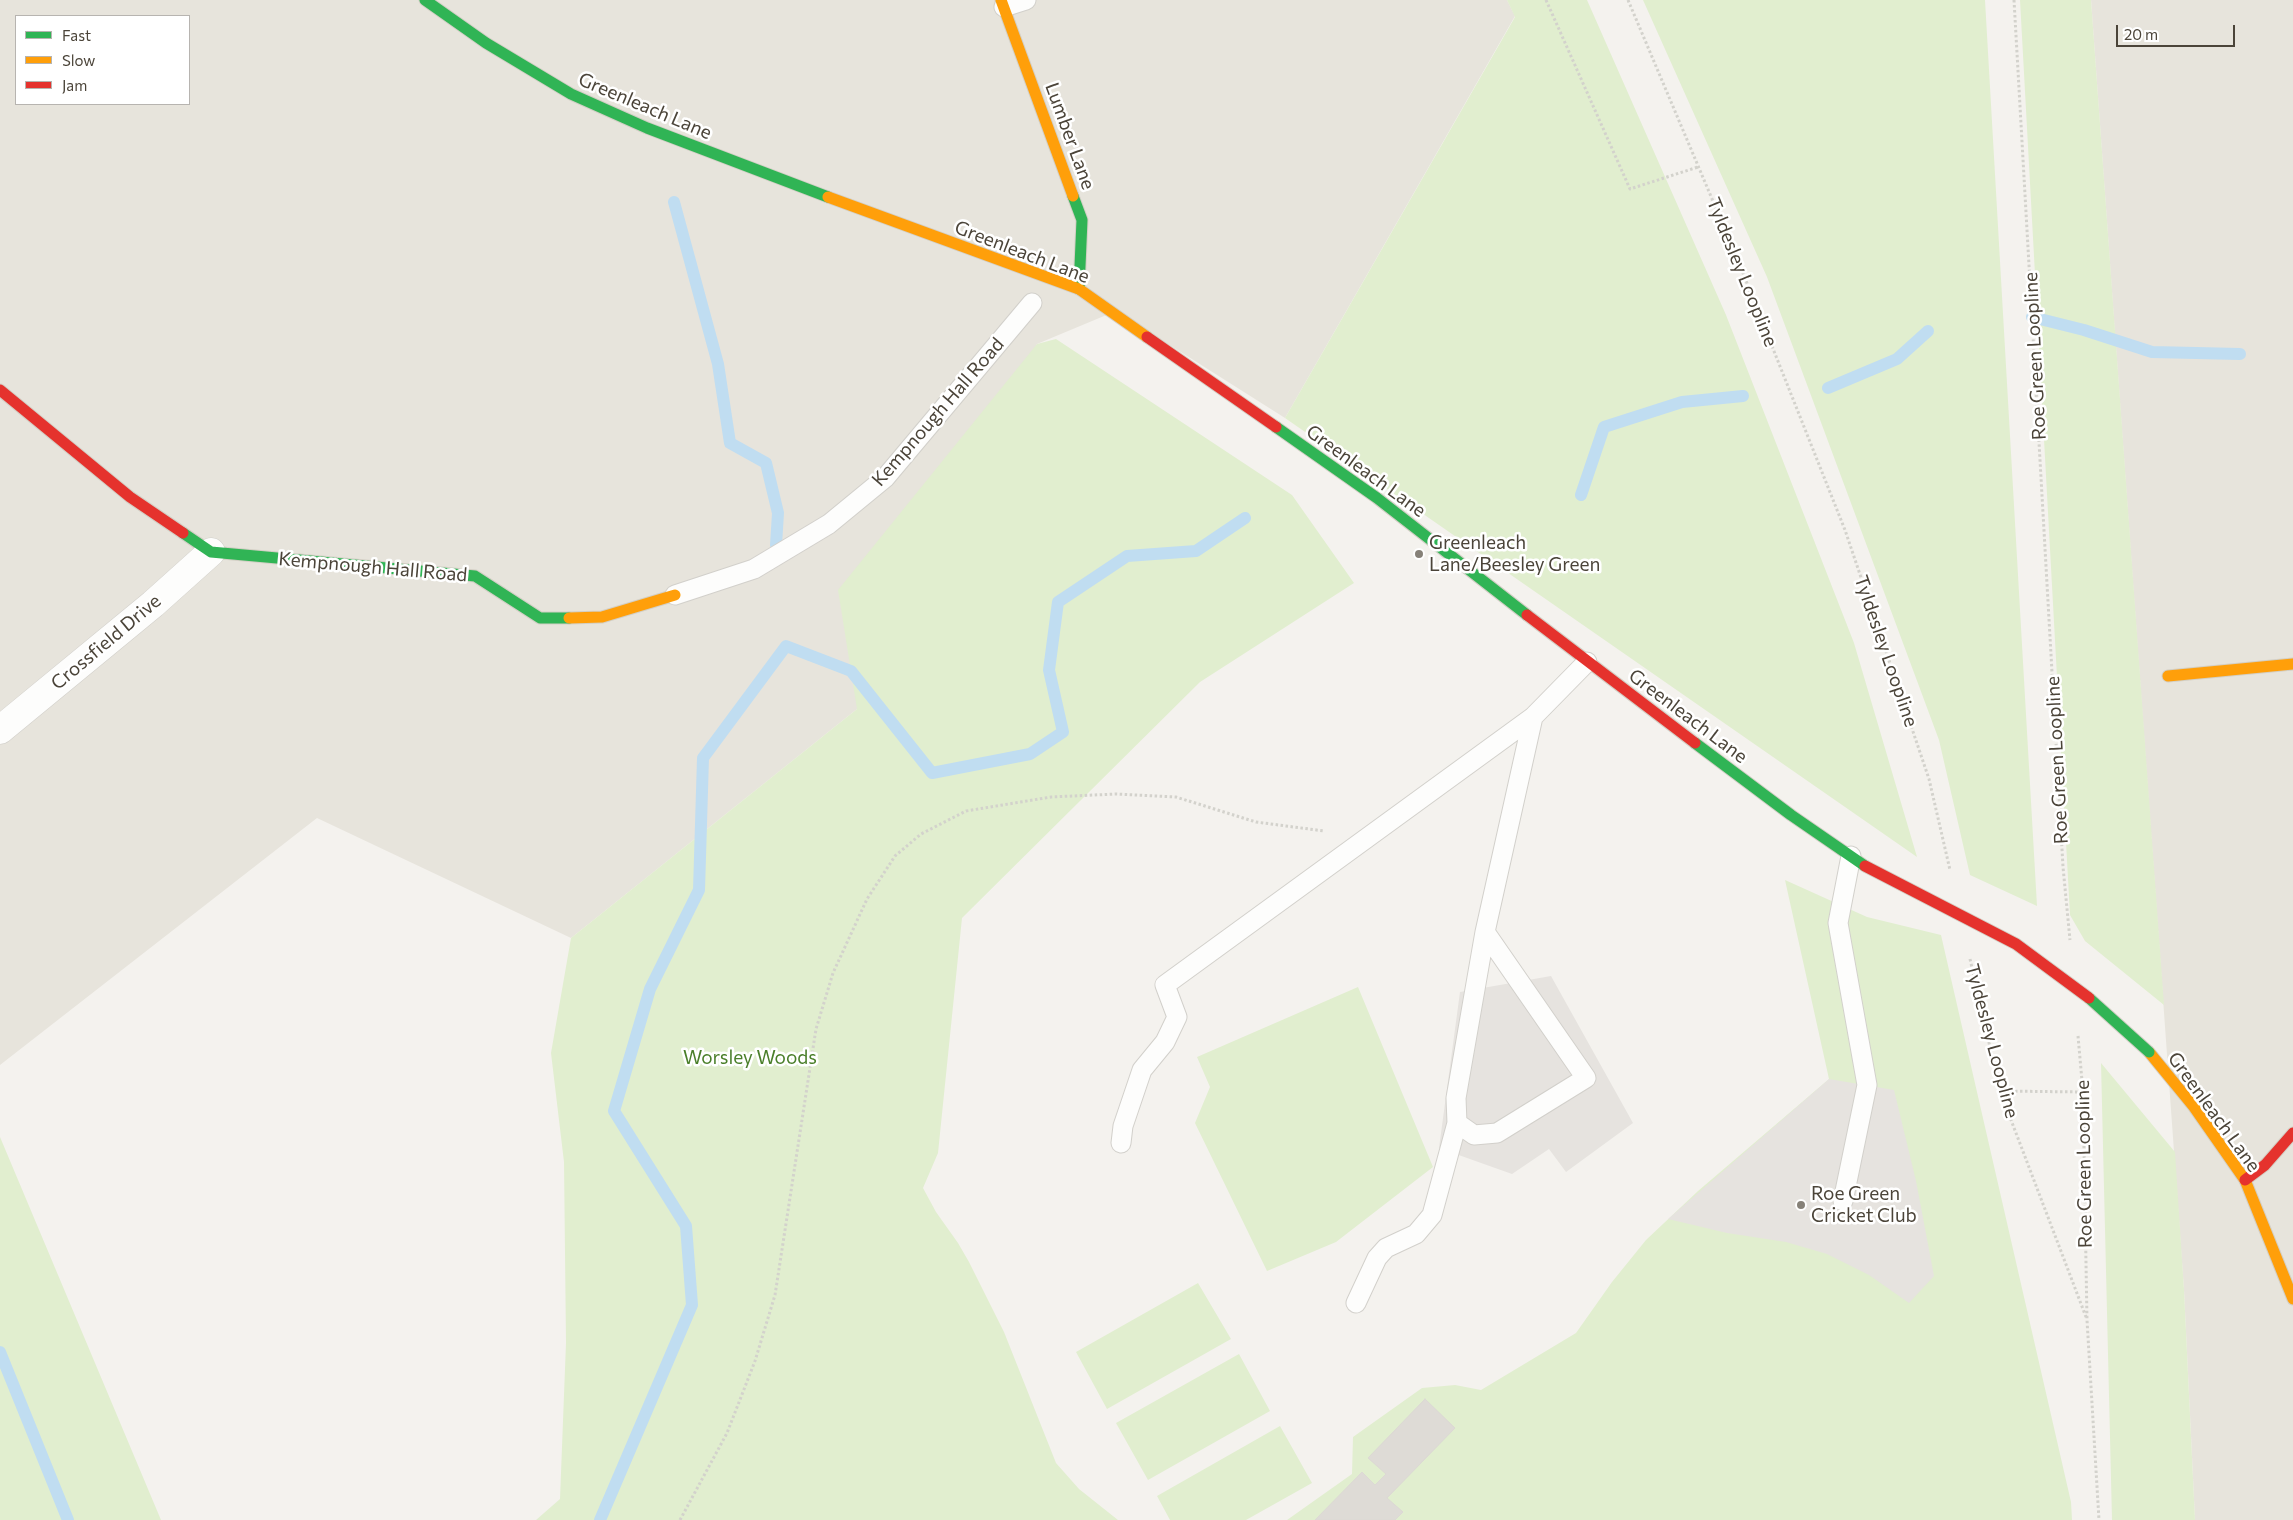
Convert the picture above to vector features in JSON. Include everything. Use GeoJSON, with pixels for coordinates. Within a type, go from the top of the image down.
{"type":"FeatureCollection","features":[{"type":"Feature","properties":{"kind":"street","name":"Greenleach Lane"},"geometry":{"type":"LineString","coordinates":[[425,0],[486,43],[571,94],[647,128],[874,215],[1079,289],[1377,498],[1587,662],[1792,815],[1858,861],[2016,944],[2081,991],[2149,1052],[2194,1107],[2245,1180],[2293,1299]]}},
{"type":"Feature","properties":{"kind":"street","name":"Lumber Lane"},"geometry":{"type":"LineString","coordinates":[[1003,4],[1082,220],[1079,289]]}},
{"type":"Feature","properties":{"kind":"street","name":"Kempnough Hall Road"},"geometry":{"type":"LineString","coordinates":[[0,390],[130,497],[210,552],[476,576],[540,618],[602,617],[675,595]]}},
{"type":"Feature","properties":{"kind":"street","name":"Crossfield Drive"},"geometry":{"type":"LineString","coordinates":[[0,730],[153,604],[210,552]]}},
{"type":"Feature","properties":{"kind":"street"},"geometry":{"type":"LineString","coordinates":[[2168,676],[2293,664]]}},
{"type":"Feature","properties":{"kind":"street"},"geometry":{"type":"LineString","coordinates":[[2245,1180],[2265,1165],[2293,1133]]}},
{"type":"Feature","properties":{"kind":"lane"},"geometry":{"type":"LineString","coordinates":[[1003,4],[1026,0]]}},
{"type":"Feature","properties":{"kind":"lane","name":"Kempnough Hall Road"},"geometry":{"type":"LineString","coordinates":[[675,595],[754,569],[829,524],[878,484],[1032,303]]}},
{"type":"Feature","properties":{"kind":"lane"},"geometry":{"type":"LineString","coordinates":[[1121,1143],[1123,1126],[1142,1070],[1165,1042],[1177,1017],[1165,985],[1371,837],[1533,717],[1587,662]]}},
{"type":"Feature","properties":{"kind":"lane"},"geometry":{"type":"LineString","coordinates":[[1356,1303],[1376,1258],[1386,1248],[1416,1234],[1432,1215],[1457,1123],[1456,1098],[1485,932],[1533,717]]}},
{"type":"Feature","properties":{"kind":"lane"},"geometry":{"type":"LineString","coordinates":[[1843,1200],[1867,1085],[1838,923],[1858,861]]}},
{"type":"Feature","properties":{"kind":"lane"},"geometry":{"type":"LineString","coordinates":[[1457,1123],[1474,1135],[1497,1133],[1586,1078],[1485,932]]}},
{"type":"Feature","properties":{"kind":"path"},"geometry":{"type":"LineString","coordinates":[[1546,0],[1630,189],[1698,167]]}},
{"type":"Feature","properties":{"kind":"path","name":"Tyldesley Loopline"},"geometry":{"type":"LineString","coordinates":[[1628,0],[1737,258],[1844,530],[1929,780],[1952,877]]}},
{"type":"Feature","properties":{"kind":"path","name":"Roe Green Loopline"},"geometry":{"type":"LineString","coordinates":[[2014,0],[2062,857],[2070,945]]}},
{"type":"Feature","properties":{"kind":"path"},"geometry":{"type":"LineString","coordinates":[[680,1520],[727,1434],[755,1361],[775,1295],[816,1029],[833,973],[867,899],[895,856],[921,834],[966,811],[1051,797],[1176,797],[1256,822],[1371,837]]}},
{"type":"Feature","properties":{"kind":"path","name":"Tyldesley Loopline"},"geometry":{"type":"LineString","coordinates":[[1969,955],[2000,1091],[2087,1320]]}},
{"type":"Feature","properties":{"kind":"path","name":"Roe Green Loopline"},"geometry":{"type":"LineString","coordinates":[[2078,1033],[2083,1092],[2087,1320],[2099,1520]]}},
{"type":"Feature","properties":{"kind":"path"},"geometry":{"type":"LineString","coordinates":[[2000,1091],[2083,1092]]}},
{"type":"Feature","properties":{"kind":"shaded area"},"geometry":{"type":"Polygon","coordinates":[[[0,0],[1507,0],[1515,16],[1285,418],[1116,311],[1037,344],[857,709],[571,938],[317,818],[0,1065],[0,0]]]}},
{"type":"Feature","properties":{"kind":"shaded area"},"geometry":{"type":"Polygon","coordinates":[[[2091,0],[2293,0],[2293,1520],[2195,1520],[2184,1290],[2091,0]]]}},
{"type":"Feature","properties":{"kind":"shaded area"},"geometry":{"type":"Polygon","coordinates":[[[1551,976],[1633,1123],[1566,1172],[1549,1149],[1512,1174],[1439,1148],[1460,992],[1551,976]]]}},
{"type":"Feature","properties":{"kind":"shaded area"},"geometry":{"type":"Polygon","coordinates":[[[1829,1079],[1894,1090],[1916,1181],[1934,1276],[1909,1303],[1869,1275],[1827,1254],[1786,1242],[1727,1233],[1668,1219],[1829,1079]]]}},
{"type":"Feature","properties":{"kind":"green space"},"geometry":{"type":"Polygon","coordinates":[[[1507,0],[1587,0],[1726,315],[1854,643],[1917,857],[1285,418],[1515,17],[1507,0]]]}},
{"type":"Feature","properties":{"kind":"green space"},"geometry":{"type":"Polygon","coordinates":[[[1643,0],[1985,0],[2037,906],[1970,875],[1939,740],[1767,277],[1643,0]]]}},
{"type":"Feature","properties":{"kind":"green space"},"geometry":{"type":"Polygon","coordinates":[[[2020,0],[2091,0],[2164,1005],[2085,941],[2070,915],[2020,0]]]}},
{"type":"Feature","properties":{"kind":"green space","name":"Worsley Woods"},"geometry":{"type":"Polygon","coordinates":[[[1056,339],[1292,495],[1354,583],[1200,682],[962,918],[938,1153],[923,1188],[936,1212],[969,1262],[1004,1332],[1056,1463],[1079,1489],[1118,1520],[536,1520],[560,1499],[566,1343],[564,1162],[551,1053],[571,938],[857,709],[838,590],[1037,344],[1056,339]]]}},
{"type":"Feature","properties":{"kind":"green space","name":"Roe Green Cricket Club"},"geometry":{"type":"Polygon","coordinates":[[[1785,880],[1867,917],[1941,935],[2071,1502],[2072,1520],[1287,1520],[1352,1474],[1353,1437],[1422,1388],[1455,1385],[1481,1390],[1576,1333],[1612,1282],[1646,1240],[1698,1191],[1829,1079],[1785,880]]]}},
{"type":"Feature","properties":{"kind":"green space"},"geometry":{"type":"Polygon","coordinates":[[[1358,987],[1433,1167],[1336,1242],[1267,1271],[1195,1123],[1210,1087],[1197,1057],[1358,987]]]}},
{"type":"Feature","properties":{"kind":"green space"},"geometry":{"type":"Polygon","coordinates":[[[2101,1063],[2175,1152],[2195,1520],[2112,1520],[2101,1063]]]}},
{"type":"Feature","properties":{"kind":"green space"},"geometry":{"type":"Polygon","coordinates":[[[0,1137],[161,1520],[0,1520],[0,1137]]]}},
{"type":"Feature","properties":{"kind":"green space"},"geometry":{"type":"Polygon","coordinates":[[[1198,1283],[1231,1339],[1107,1409],[1076,1352],[1198,1283]]]}},
{"type":"Feature","properties":{"kind":"green space"},"geometry":{"type":"Polygon","coordinates":[[[1239,1354],[1270,1411],[1148,1480],[1116,1423],[1239,1354]]]}},
{"type":"Feature","properties":{"kind":"green space"},"geometry":{"type":"Polygon","coordinates":[[[1280,1426],[1312,1483],[1246,1520],[1170,1520],[1157,1496],[1280,1426]]]}},
{"type":"Feature","properties":{"kind":"building"},"geometry":{"type":"Polygon","coordinates":[[[1425,1399],[1455,1428],[1387,1498],[1403,1512],[1395,1520],[1315,1520],[1362,1472],[1375,1485],[1386,1474],[1368,1458],[1425,1399]]]}},
{"type":"Feature","properties":{"kind":"waterway"},"geometry":{"type":"LineString","coordinates":[[674,202],[718,364],[730,443],[766,463],[778,513],[776,545]]}},
{"type":"Feature","properties":{"kind":"waterway"},"geometry":{"type":"LineString","coordinates":[[2032,317],[2084,330],[2152,352],[2240,354]]}},
{"type":"Feature","properties":{"kind":"waterway"},"geometry":{"type":"LineString","coordinates":[[1828,388],[1897,359],[1928,331]]}},
{"type":"Feature","properties":{"kind":"waterway"},"geometry":{"type":"LineString","coordinates":[[1581,495],[1604,427],[1682,402],[1743,396]]}},
{"type":"Feature","properties":{"kind":"waterway"},"geometry":{"type":"LineString","coordinates":[[600,1520],[692,1305],[686,1226],[614,1111],[650,989],[699,890],[703,758],[786,646],[851,671],[932,773],[1030,754],[1063,732],[1049,670],[1058,602],[1127,556],[1196,551],[1245,518]]}},
{"type":"Feature","properties":{"kind":"waterway"},"geometry":{"type":"LineString","coordinates":[[0,1352],[68,1520]]}},
{"type":"Feature","properties":{"kind":"traffic: fast"},"geometry":{"type":"LineString","coordinates":[[425,0],[486,43],[571,94],[647,128],[828,197]]}},
{"type":"Feature","properties":{"kind":"traffic: fast"},"geometry":{"type":"LineString","coordinates":[[1073,196],[1082,220],[1079,289]]}},
{"type":"Feature","properties":{"kind":"traffic: fast"},"geometry":{"type":"LineString","coordinates":[[1276,427],[1377,498],[1527,615]]}},
{"type":"Feature","properties":{"kind":"traffic: fast"},"geometry":{"type":"LineString","coordinates":[[183,533],[211,552],[475,576],[540,618],[569,618]]}},
{"type":"Feature","properties":{"kind":"traffic: fast"},"geometry":{"type":"LineString","coordinates":[[1695,743],[1791,815],[1865,866]]}},
{"type":"Feature","properties":{"kind":"traffic: fast"},"geometry":{"type":"LineString","coordinates":[[2089,998],[2149,1052]]}},
{"type":"Feature","properties":{"kind":"traffic: slow"},"geometry":{"type":"LineString","coordinates":[[1001,0],[1073,196]]}},
{"type":"Feature","properties":{"kind":"traffic: slow"},"geometry":{"type":"LineString","coordinates":[[828,197],[1079,289],[1147,337]]}},
{"type":"Feature","properties":{"kind":"traffic: slow"},"geometry":{"type":"LineString","coordinates":[[569,618],[602,617],[675,595]]}},
{"type":"Feature","properties":{"kind":"traffic: slow"},"geometry":{"type":"LineString","coordinates":[[2168,676],[2293,664]]}},
{"type":"Feature","properties":{"kind":"traffic: slow"},"geometry":{"type":"LineString","coordinates":[[2149,1052],[2194,1107],[2245,1180],[2293,1299]]}},
{"type":"Feature","properties":{"kind":"traffic: jam"},"geometry":{"type":"LineString","coordinates":[[1147,337],[1276,427]]}},
{"type":"Feature","properties":{"kind":"traffic: jam"},"geometry":{"type":"LineString","coordinates":[[0,390],[130,497],[183,533]]}},
{"type":"Feature","properties":{"kind":"traffic: jam"},"geometry":{"type":"LineString","coordinates":[[1527,615],[1695,743]]}},
{"type":"Feature","properties":{"kind":"traffic: jam"},"geometry":{"type":"LineString","coordinates":[[1865,866],[2016,944],[2089,998]]}},
{"type":"Feature","properties":{"kind":"traffic: jam"},"geometry":{"type":"LineString","coordinates":[[2245,1180],[2265,1165],[2293,1133]]}},
{"type":"Feature","properties":{"kind":"place","name":"Greenleach Lane/Beesley Green"},"geometry":{"type":"Point","coordinates":[1419,554]}},
{"type":"Feature","properties":{"kind":"place","name":"Roe Green Cricket Club"},"geometry":{"type":"Point","coordinates":[1801,1205]}}]}
